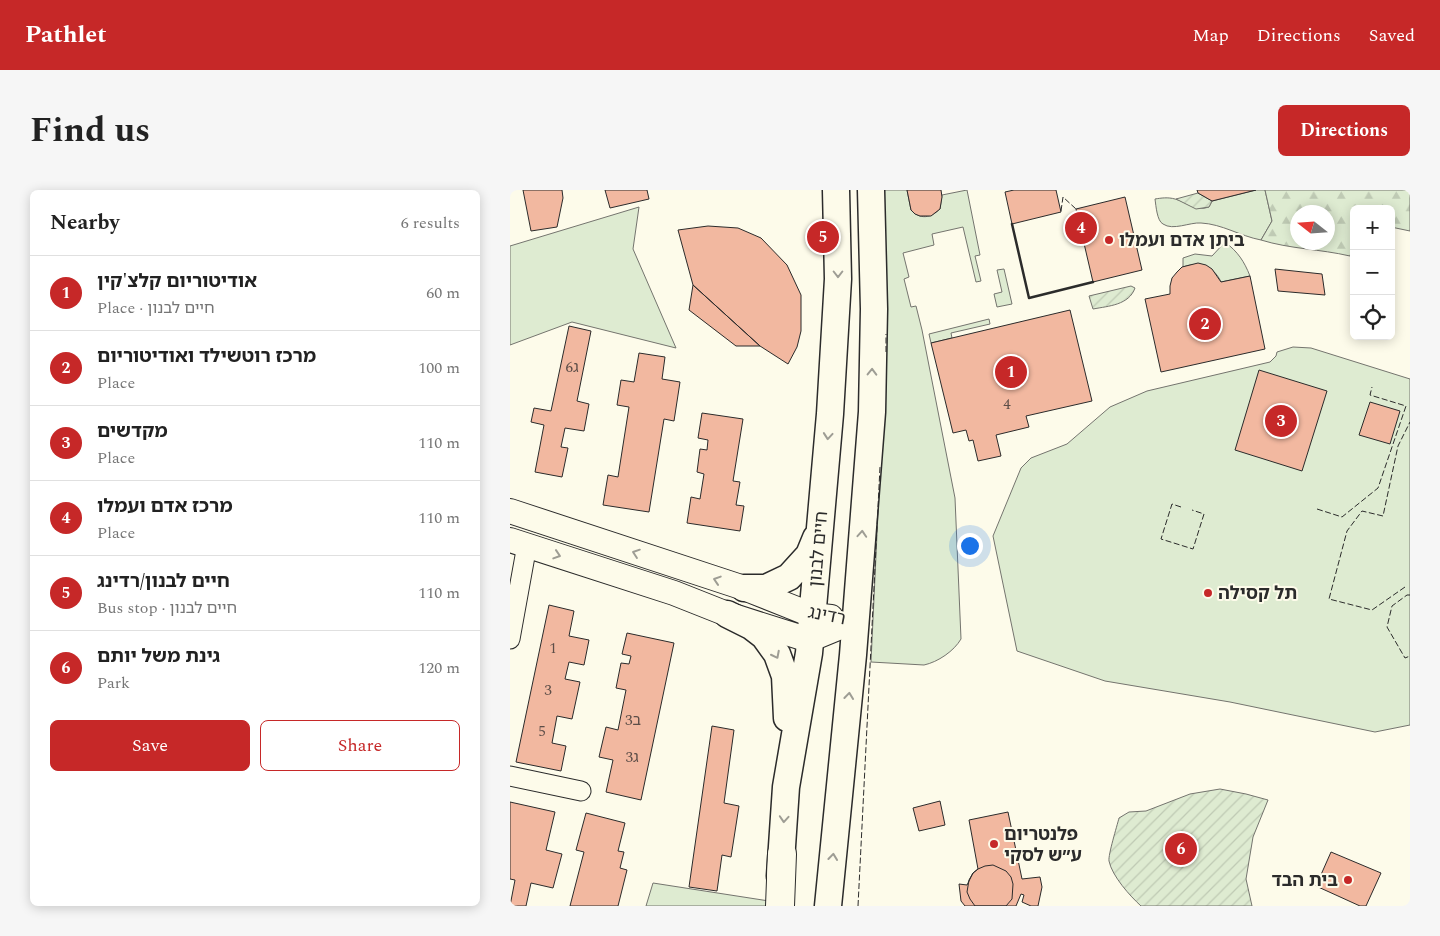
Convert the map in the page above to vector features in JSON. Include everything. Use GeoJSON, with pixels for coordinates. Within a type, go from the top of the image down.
{"type":"FeatureCollection","features":[{"type":"Feature","properties":{"kind":"highway"},"geometry":{"type":"LineString","coordinates":[[779,906],[782,854]]}},
{"type":"Feature","properties":{"kind":"main road","name":"חיים לבנון"},"geometry":{"type":"LineString","coordinates":[[782,854],[786,787],[809,653],[830,414],[838,279],[836,190]]}},
{"type":"Feature","properties":{"kind":"main road"},"geometry":{"type":"LineString","coordinates":[[828,906],[853,655],[872,412],[874,309],[871,190]]}},
{"type":"Feature","properties":{"kind":"main road"},"geometry":{"type":"LineString","coordinates":[[744,588],[766,588],[789,577],[809,555],[820,525]]}},
{"type":"Feature","properties":{"kind":"main road"},"geometry":{"type":"LineString","coordinates":[[726,614],[751,626],[764,636],[776,654],[785,676],[786,787]]}},
{"type":"Feature","properties":{"kind":"street","name":"רדינג"},"geometry":{"type":"LineString","coordinates":[[510,511],[744,588],[811,627]]}},
{"type":"Feature","properties":{"kind":"street","name":"רדינג"},"geometry":{"type":"LineString","coordinates":[[518,542],[674,593],[726,614],[811,627],[855,621]]}},
{"type":"Feature","properties":{"kind":"street"},"geometry":{"type":"LineString","coordinates":[[510,639],[518,542]]}},
{"type":"Feature","properties":{"kind":"street"},"geometry":{"type":"LineString","coordinates":[[674,593],[684,589],[689,581],[688,575],[682,568]]}},
{"type":"Feature","properties":{"kind":"street"},"geometry":{"type":"LineString","coordinates":[[510,776],[581,791]]}},
{"type":"Feature","properties":{"kind":"green space"},"geometry":{"type":"Polygon","coordinates":[[[882,190],[907,190],[911,210],[918,215],[926,217],[940,209],[942,195],[967,190],[980,255],[975,256],[981,281],[976,282],[963,227],[932,234],[934,245],[903,253],[909,277],[904,279],[911,307],[916,306],[922,330],[955,498],[961,639],[945,655],[924,665],[871,662],[886,342],[882,190]]]}},
{"type":"Feature","properties":{"kind":"green space"},"geometry":{"type":"Polygon","coordinates":[[[1256,190],[1265,190],[1272,221],[1261,240],[1209,224],[1197,223],[1167,226],[1159,220],[1157,213],[1155,199],[1172,198],[1204,208],[1209,207],[1212,201],[1256,190]]]}},
{"type":"Feature","properties":{"kind":"green space"},"geometry":{"type":"Polygon","coordinates":[[[1265,190],[1410,190],[1410,231],[1395,228],[1395,205],[1350,205],[1350,256],[1315,250],[1335,250],[1335,205],[1290,205],[1290,246],[1261,240],[1272,221],[1265,190]]]}},
{"type":"Feature","properties":{"kind":"green space"},"geometry":{"type":"Polygon","coordinates":[[[1198,193],[1212,201],[1209,207],[1196,209],[1176,199],[1198,193]]]}},
{"type":"Feature","properties":{"kind":"green space"},"geometry":{"type":"Polygon","coordinates":[[[639,207],[633,249],[676,348],[572,322],[510,345],[510,246],[639,207]]]}},
{"type":"Feature","properties":{"kind":"green space"},"geometry":{"type":"Polygon","coordinates":[[[1225,242],[1240,257],[1250,276],[1221,282],[1214,272],[1205,266],[1189,265],[1183,267],[1183,258],[1195,254],[1212,256],[1225,242]]]}},
{"type":"Feature","properties":{"kind":"green space"},"geometry":{"type":"Polygon","coordinates":[[[1004,269],[1012,304],[997,307],[994,294],[1002,292],[997,270],[1004,269]]]}},
{"type":"Feature","properties":{"kind":"green space"},"geometry":{"type":"Polygon","coordinates":[[[1131,286],[1135,288],[1128,298],[1112,306],[1093,309],[1089,296],[1131,286]]]}},
{"type":"Feature","properties":{"kind":"green space"},"geometry":{"type":"Polygon","coordinates":[[[989,319],[990,324],[951,333],[952,338],[931,343],[929,334],[989,319]]]}},
{"type":"Feature","properties":{"kind":"green space","name":"תל קסילה"},"geometry":{"type":"Polygon","coordinates":[[[1293,347],[1311,348],[1410,379],[1410,725],[1375,732],[1230,702],[1105,681],[1017,651],[993,536],[1021,468],[1031,458],[1067,444],[1110,407],[1147,391],[1270,362],[1277,352],[1293,347]]]}},
{"type":"Feature","properties":{"kind":"green space"},"geometry":{"type":"Polygon","coordinates":[[[1220,789],[1268,800],[1253,837],[1246,879],[1252,906],[1141,906],[1118,879],[1109,861],[1119,818],[1129,812],[1146,811],[1190,794],[1220,789]]]}},
{"type":"Feature","properties":{"kind":"green space"},"geometry":{"type":"Polygon","coordinates":[[[653,883],[769,901],[768,906],[646,906],[653,883]]]}},
{"type":"Feature","properties":{"kind":"building"},"geometry":{"type":"Polygon","coordinates":[[[523,190],[562,190],[563,198],[557,227],[531,231],[523,190]]]}},
{"type":"Feature","properties":{"kind":"building"},"geometry":{"type":"Polygon","coordinates":[[[605,190],[647,190],[649,199],[610,208],[605,190]]]}},
{"type":"Feature","properties":{"kind":"building"},"geometry":{"type":"Polygon","coordinates":[[[907,190],[941,190],[940,209],[931,216],[915,214],[911,210],[907,190]]]}},
{"type":"Feature","properties":{"kind":"building"},"geometry":{"type":"Polygon","coordinates":[[[1014,190],[1056,190],[1061,212],[1012,224],[1005,192],[1014,190]]]}},
{"type":"Feature","properties":{"kind":"building"},"geometry":{"type":"Polygon","coordinates":[[[1197,190],[1256,190],[1212,201],[1198,193],[1197,190]]]}},
{"type":"Feature","properties":{"kind":"building","name":"ביתן אדם ועמלו"},"geometry":{"type":"Polygon","coordinates":[[[1125,197],[1142,270],[1093,282],[1076,209],[1125,197]]]}},
{"type":"Feature","properties":{"kind":"building"},"geometry":{"type":"Polygon","coordinates":[[[708,226],[738,228],[761,238],[787,265],[801,295],[801,331],[797,347],[788,364],[760,346],[693,285],[678,230],[708,226]]]}},
{"type":"Feature","properties":{"kind":"building"},"geometry":{"type":"Polygon","coordinates":[[[1198,263],[1212,269],[1221,282],[1250,276],[1265,349],[1161,372],[1145,299],[1170,294],[1172,278],[1177,272],[1182,267],[1198,263]]]}},
{"type":"Feature","properties":{"kind":"building"},"geometry":{"type":"Polygon","coordinates":[[[1275,269],[1322,274],[1325,295],[1278,291],[1275,269]]]}},
{"type":"Feature","properties":{"kind":"building"},"geometry":{"type":"Polygon","coordinates":[[[693,285],[760,346],[736,346],[689,310],[693,285]]]}},
{"type":"Feature","properties":{"kind":"building"},"geometry":{"type":"Polygon","coordinates":[[[1070,310],[1092,401],[1026,416],[1029,427],[996,435],[1001,456],[978,461],[973,440],[969,441],[966,430],[953,433],[931,343],[1070,310]]]}},
{"type":"Feature","properties":{"kind":"building"},"geometry":{"type":"Polygon","coordinates":[[[569,326],[591,331],[577,401],[589,404],[584,431],[565,428],[561,447],[568,448],[562,477],[535,472],[544,425],[531,422],[534,408],[551,411],[569,326]]]}},
{"type":"Feature","properties":{"kind":"building"},"geometry":{"type":"Polygon","coordinates":[[[639,353],[665,357],[662,379],[680,382],[674,421],[664,419],[649,512],[603,505],[608,475],[618,477],[629,407],[617,405],[621,380],[634,382],[639,353]]]}},
{"type":"Feature","properties":{"kind":"building"},"geometry":{"type":"Polygon","coordinates":[[[1259,370],[1327,391],[1302,471],[1235,450],[1259,370]]]}},
{"type":"Feature","properties":{"kind":"building"},"geometry":{"type":"Polygon","coordinates":[[[1370,402],[1400,411],[1390,444],[1359,435],[1370,402]]]}},
{"type":"Feature","properties":{"kind":"building"},"geometry":{"type":"Polygon","coordinates":[[[702,413],[743,419],[733,481],[740,482],[736,505],[744,506],[740,531],[687,523],[691,497],[700,499],[704,474],[697,472],[700,449],[707,450],[708,440],[698,438],[702,413]]]}},
{"type":"Feature","properties":{"kind":"building"},"geometry":{"type":"Polygon","coordinates":[[[549,605],[574,611],[569,636],[589,640],[584,665],[569,662],[565,679],[580,682],[572,719],[557,716],[552,743],[566,746],[561,771],[516,762],[549,605]]]}},
{"type":"Feature","properties":{"kind":"building"},"geometry":{"type":"Polygon","coordinates":[[[627,633],[674,643],[641,800],[606,792],[613,760],[599,757],[606,727],[618,730],[626,690],[616,688],[621,663],[629,664],[631,656],[622,654],[627,633]]]}},
{"type":"Feature","properties":{"kind":"building"},"geometry":{"type":"Polygon","coordinates":[[[712,726],[734,730],[724,803],[739,806],[731,857],[722,855],[717,891],[689,887],[712,726]]]}},
{"type":"Feature","properties":{"kind":"building"},"geometry":{"type":"Polygon","coordinates":[[[940,801],[945,825],[919,831],[913,808],[940,801]]]}},
{"type":"Feature","properties":{"kind":"building"},"geometry":{"type":"Polygon","coordinates":[[[510,802],[555,812],[546,850],[562,854],[553,888],[531,883],[526,906],[510,906],[515,880],[510,879],[510,802]]]}},
{"type":"Feature","properties":{"kind":"building","name":"פלנטריום ע״ש לסקי"},"geometry":{"type":"Polygon","coordinates":[[[1008,812],[1022,879],[1040,877],[1042,887],[1038,906],[1031,906],[1022,902],[1024,895],[1021,894],[1016,906],[965,906],[961,901],[959,884],[967,885],[973,873],[978,869],[969,820],[1008,812]]]}},
{"type":"Feature","properties":{"kind":"building"},"geometry":{"type":"Polygon","coordinates":[[[586,813],[625,823],[618,851],[624,852],[620,868],[627,870],[618,906],[570,906],[584,852],[576,850],[586,813]]]}},
{"type":"Feature","properties":{"kind":"building","name":"בית הבד"},"geometry":{"type":"Polygon","coordinates":[[[1331,852],[1381,873],[1366,906],[1360,906],[1316,886],[1331,852]]]}},
{"type":"Feature","properties":{"kind":"building"},"geometry":{"type":"Polygon","coordinates":[[[993,865],[1006,871],[1011,877],[1013,884],[1012,899],[1006,906],[975,906],[967,892],[969,880],[978,869],[993,865]]]}},
{"type":"Feature","properties":{"kind":"fence"},"geometry":{"type":"LineString","coordinates":[[1061,211],[1063,197],[1076,209]]}},
{"type":"Feature","properties":{"kind":"fence"},"geometry":{"type":"LineString","coordinates":[[886,334],[886,352]]}},
{"type":"Feature","properties":{"kind":"fence"},"geometry":{"type":"LineString","coordinates":[[1317,509],[1342,517],[1378,488],[1406,406],[1370,395],[1372,387]]}},
{"type":"Feature","properties":{"kind":"fence"},"geometry":{"type":"LineString","coordinates":[[1405,587],[1372,610],[1329,599],[1347,531],[1362,511],[1383,516],[1398,446],[1410,422]]}},
{"type":"Feature","properties":{"kind":"fence"},"geometry":{"type":"LineString","coordinates":[[858,906],[880,467]]}},
{"type":"Feature","properties":{"kind":"fence"},"geometry":{"type":"LineString","coordinates":[[1181,507],[1172,504],[1161,539],[1193,549],[1204,514],[1192,510]]}},
{"type":"Feature","properties":{"kind":"fence"},"geometry":{"type":"LineString","coordinates":[[1410,595],[1407,595],[1392,606],[1387,627],[1405,658],[1410,656]]}},
{"type":"Feature","properties":{"kind":"wall"},"geometry":{"type":"LineString","coordinates":[[1012,224],[1029,298],[1093,282]]}},
{"type":"Feature","properties":{"kind":"place","name":"מרכז אדם ועמלו"},"geometry":{"type":"Point","coordinates":[1081,228]}},
{"type":"Feature","properties":{"kind":"place","name":"חיים לבנון/רדינג"},"geometry":{"type":"Point","coordinates":[823,237]}},
{"type":"Feature","properties":{"kind":"place","name":"ביתן אדם ועמלו"},"geometry":{"type":"Point","coordinates":[1109,240]}},
{"type":"Feature","properties":{"kind":"place","name":"מרכז רוטשילד ואודיטוריום"},"geometry":{"type":"Point","coordinates":[1205,324]}},
{"type":"Feature","properties":{"kind":"place","name":"אודיטוריום קלצ'קין"},"geometry":{"type":"Point","coordinates":[1011,372]}},
{"type":"Feature","properties":{"kind":"place","name":"מקדשים"},"geometry":{"type":"Point","coordinates":[1281,421]}},
{"type":"Feature","properties":{"kind":"place","name":"תל קסילה"},"geometry":{"type":"Point","coordinates":[1208,593]}},
{"type":"Feature","properties":{"kind":"place","name":"פלנטריום ע״ש לסקי"},"geometry":{"type":"Point","coordinates":[994,844]}},
{"type":"Feature","properties":{"kind":"place","name":"גינת משל יותם"},"geometry":{"type":"Point","coordinates":[1181,849]}},
{"type":"Feature","properties":{"kind":"place","name":"בית הבד"},"geometry":{"type":"Point","coordinates":[1348,880]}}]}
